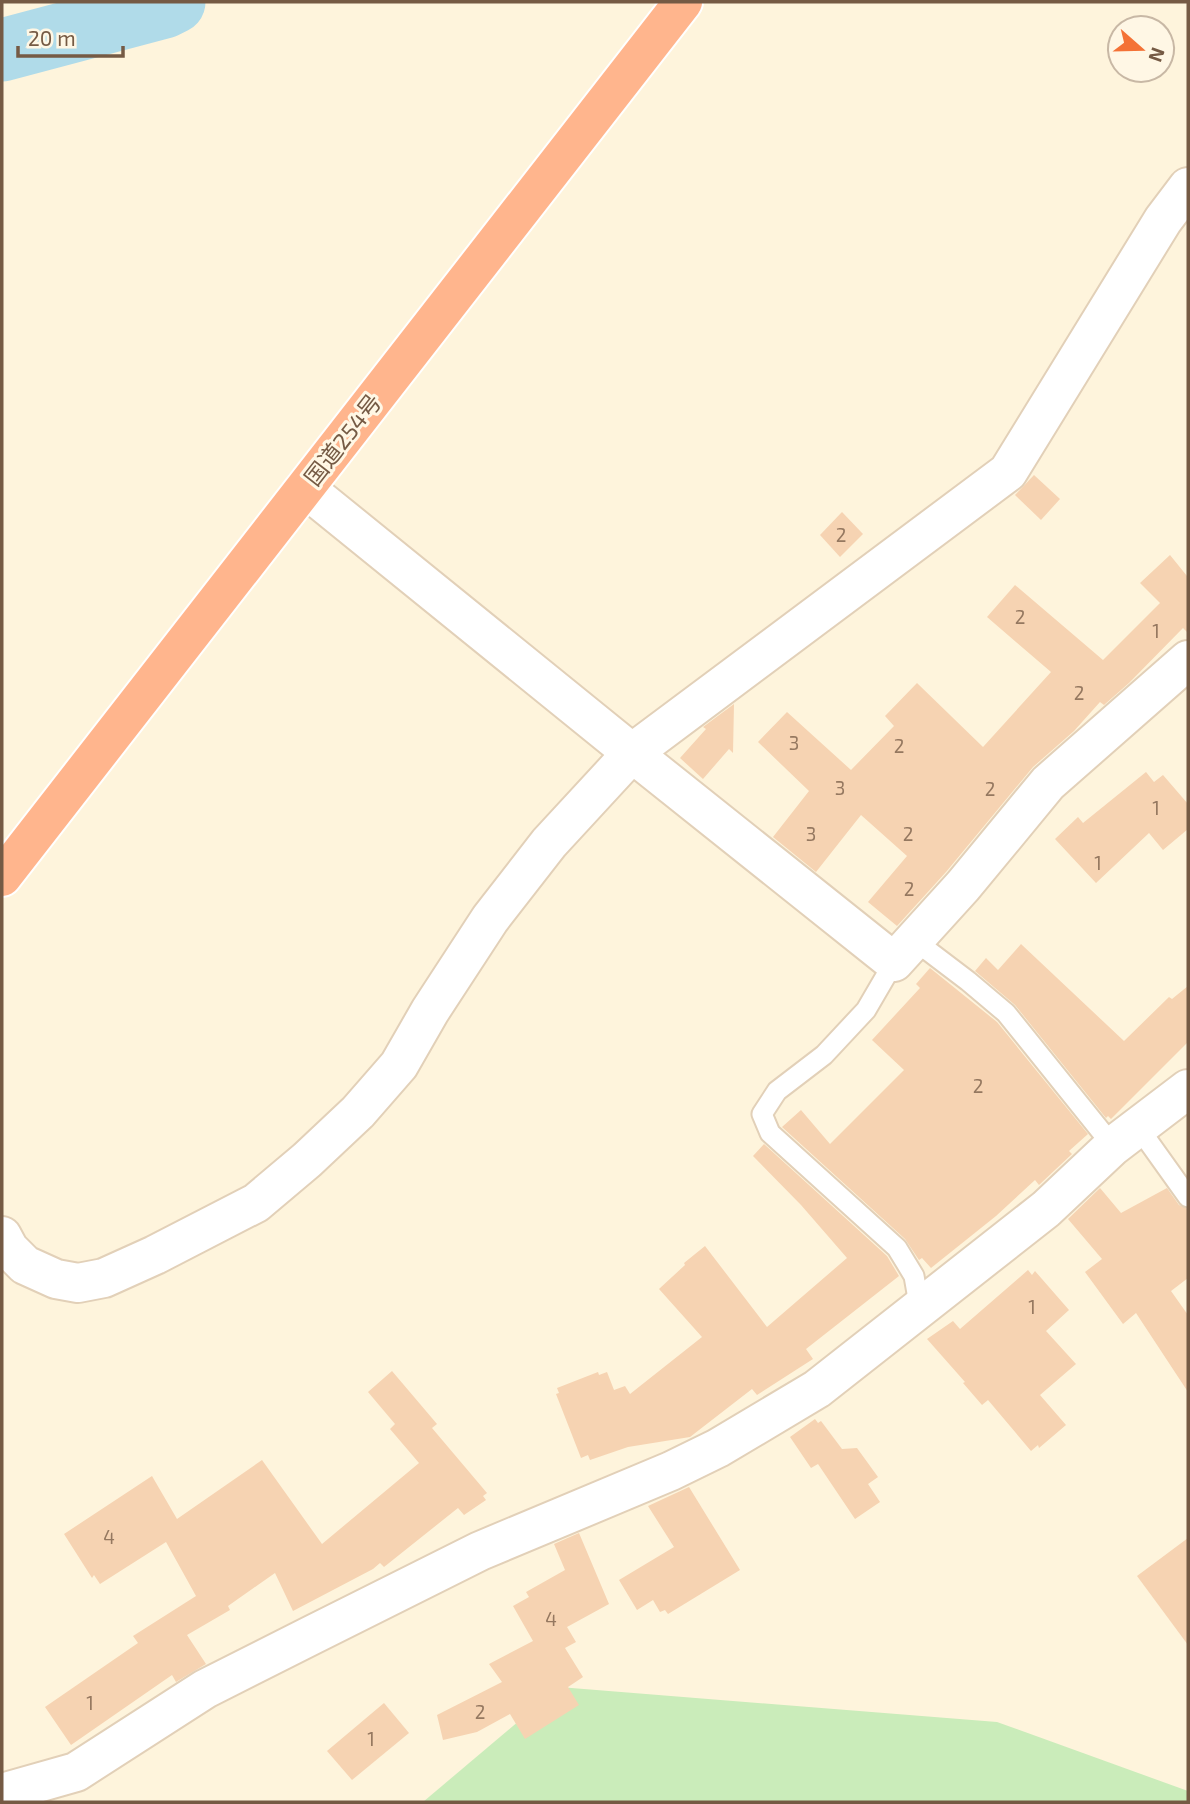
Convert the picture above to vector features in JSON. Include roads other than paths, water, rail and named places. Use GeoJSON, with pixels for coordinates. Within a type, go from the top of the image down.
{"type":"FeatureCollection","features":[{"type":"Feature","properties":{"kind":"highway","name":"国道254号"},"geometry":{"type":"LineString","coordinates":[[2,877],[683,2]]}},
{"type":"Feature","properties":{"kind":"street"},"geometry":{"type":"LineString","coordinates":[[2,1236],[9,1249],[25,1265],[56,1279],[78,1283],[104,1278],[145,1260],[256,1202],[307,1160],[358,1112],[399,1065],[430,1011],[491,919],[548,843],[632,754],[1008,472],[1163,220],[1188,187]]}},
{"type":"Feature","properties":{"kind":"street"},"geometry":{"type":"LineString","coordinates":[[305,488],[632,754],[904,951],[963,887],[1048,783],[1188,660]]}},
{"type":"Feature","properties":{"kind":"street"},"geometry":{"type":"LineString","coordinates":[[2,1793],[76,1772],[205,1689],[312,1635],[480,1551],[671,1471],[718,1448],[817,1389],[1045,1209],[1126,1137],[1188,1089]]}},
{"type":"Feature","properties":{"kind":"lane"},"geometry":{"type":"LineString","coordinates":[[920,1310],[914,1276],[897,1248],[770,1133],[762,1114],[778,1091],[824,1055],[866,1010],[904,951],[1006,1013],[1188,1197]]}},
{"type":"Feature","properties":{"kind":"waterway"},"geometry":{"type":"LineString","coordinates":[[2,50],[164,7],[174,2]]}}]}
